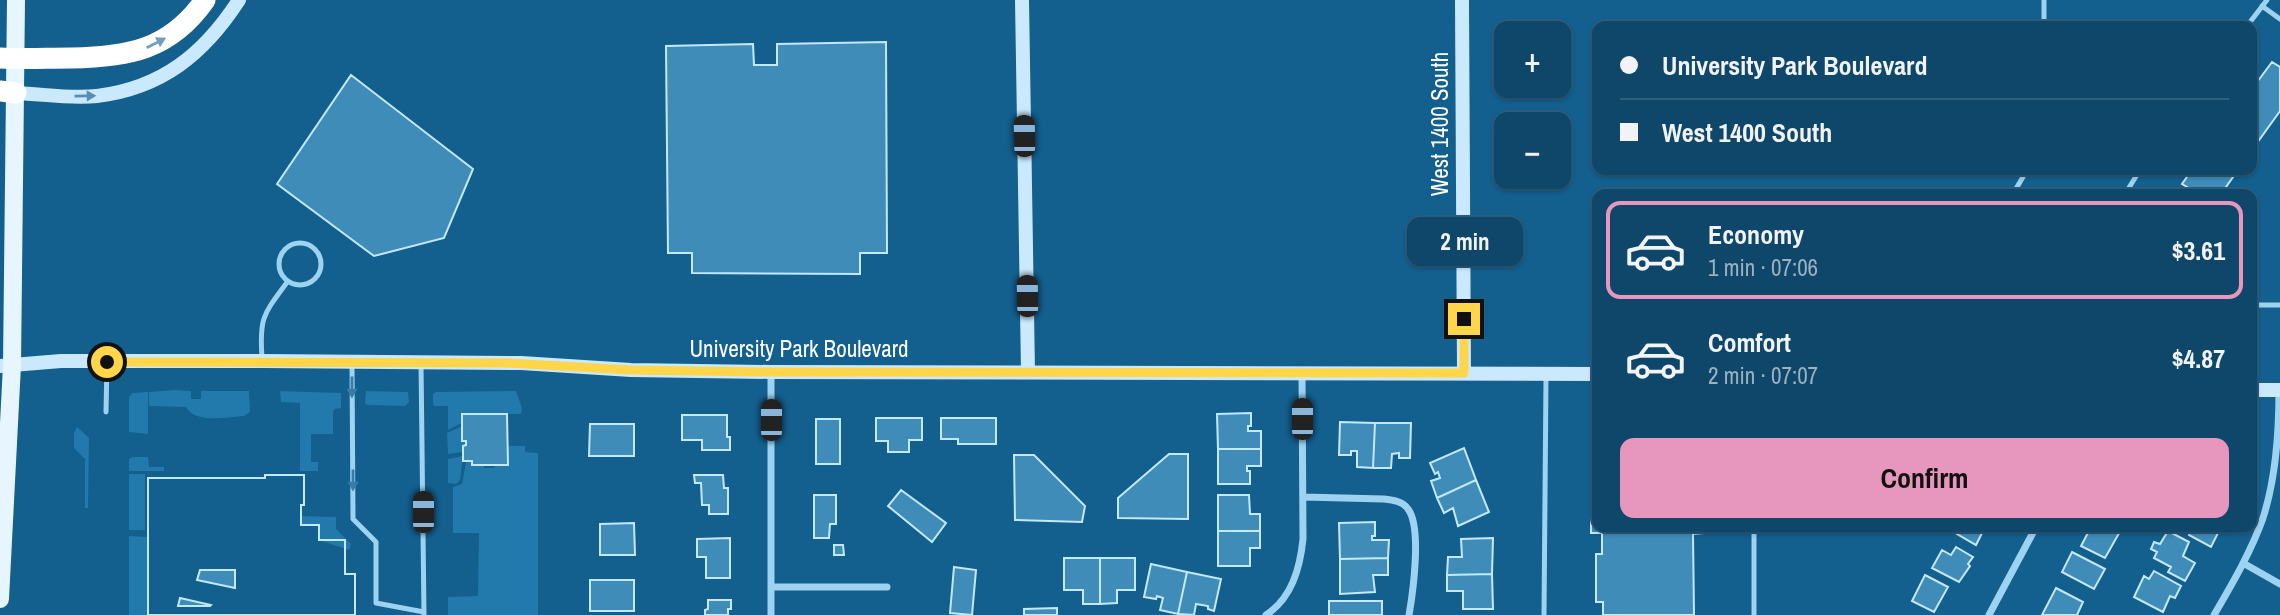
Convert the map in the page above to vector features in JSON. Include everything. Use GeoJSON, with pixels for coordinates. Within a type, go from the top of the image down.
{"type":"FeatureCollection","features":[{"type":"Feature","properties":{"kind":"highway"},"geometry":{"type":"LineString","coordinates":[[8,58],[103,57],[134,52],[170,35],[193,16],[205,0]]}},
{"type":"Feature","properties":{"kind":"main road"},"geometry":{"type":"LineString","coordinates":[[0,599],[6,365],[8,58],[16,0]]}},
{"type":"Feature","properties":{"kind":"street"},"geometry":{"type":"LineString","coordinates":[[8,92],[96,96],[125,91],[173,70],[211,39],[239,0]]}},
{"type":"Feature","properties":{"kind":"street"},"geometry":{"type":"LineString","coordinates":[[1022,0],[1028,372]]}},
{"type":"Feature","properties":{"kind":"street","name":"West 1400 South"},"geometry":{"type":"LineString","coordinates":[[1462,0],[1464,373]]}},
{"type":"Feature","properties":{"kind":"street","name":"University Park Boulevard"},"geometry":{"type":"LineString","coordinates":[[6,365],[61,361],[262,361],[522,363],[631,370],[771,372],[1592,374]]}},
{"type":"Feature","properties":{"kind":"street"},"geometry":{"type":"LineString","coordinates":[[771,372],[771,615]]}},
{"type":"Feature","properties":{"kind":"street"},"geometry":{"type":"LineString","coordinates":[[1268,614],[1282,601],[1300,563],[1303,539],[1302,373]]}},
{"type":"Feature","properties":{"kind":"street"},"geometry":{"type":"LineString","coordinates":[[2257,390],[2280,390],[2271,487],[2257,531]]}},
{"type":"Feature","properties":{"kind":"street"},"geometry":{"type":"LineString","coordinates":[[1303,497],[1395,500],[1407,507],[1413,519],[1415,533],[1409,615]]}},
{"type":"Feature","properties":{"kind":"street"},"geometry":{"type":"LineString","coordinates":[[1989,615],[2033,532]]}},
{"type":"Feature","properties":{"kind":"street"},"geometry":{"type":"LineString","coordinates":[[2214,615],[2257,532]]}},
{"type":"Feature","properties":{"kind":"street"},"geometry":{"type":"LineString","coordinates":[[2243,563],[2280,584]]}},
{"type":"Feature","properties":{"kind":"street"},"geometry":{"type":"LineString","coordinates":[[771,587],[887,587]]}},
{"type":"Feature","properties":{"kind":"lane"},"geometry":{"type":"LineString","coordinates":[[2044,0],[2044,21]]}},
{"type":"Feature","properties":{"kind":"lane"},"geometry":{"type":"LineString","coordinates":[[2251,21],[2267,0]]}},
{"type":"Feature","properties":{"kind":"lane"},"geometry":{"type":"LineString","coordinates":[[2262,6],[2280,19]]}},
{"type":"Feature","properties":{"kind":"lane"},"geometry":{"type":"LineString","coordinates":[[299,243],[313,247],[320,256],[321,264],[316,277],[301,285],[288,281],[280,267],[283,252],[299,243]]}},
{"type":"Feature","properties":{"kind":"lane"},"geometry":{"type":"LineString","coordinates":[[262,361],[260,332],[264,315],[288,281]]}},
{"type":"Feature","properties":{"kind":"lane"},"geometry":{"type":"LineString","coordinates":[[2257,305],[2280,305]]}},
{"type":"Feature","properties":{"kind":"lane"},"geometry":{"type":"LineString","coordinates":[[106,412],[107,362]]}},
{"type":"Feature","properties":{"kind":"lane"},"geometry":{"type":"LineString","coordinates":[[352,362],[353,519],[376,542],[376,603],[424,614],[421,363]]}},
{"type":"Feature","properties":{"kind":"lane"},"geometry":{"type":"LineString","coordinates":[[1544,615],[1546,374]]}},
{"type":"Feature","properties":{"kind":"lane"},"geometry":{"type":"LineString","coordinates":[[1754,532],[1754,615]]}},
{"type":"Feature","properties":{"kind":"shaded area"},"geometry":{"type":"Polygon","coordinates":[[[191,391],[191,399],[201,399],[201,391],[249,391],[250,412],[244,416],[204,418],[196,416],[186,407],[149,406],[149,392],[191,391]]]}},
{"type":"Feature","properties":{"kind":"shaded area"},"geometry":{"type":"Polygon","coordinates":[[[280,391],[341,393],[341,408],[333,411],[333,434],[311,434],[311,462],[318,462],[318,471],[300,471],[300,403],[281,402],[280,391]]]}},
{"type":"Feature","properties":{"kind":"shaded area"},"geometry":{"type":"Polygon","coordinates":[[[366,391],[408,392],[409,402],[405,406],[367,405],[366,391]]]}},
{"type":"Feature","properties":{"kind":"shaded area"},"geometry":{"type":"Polygon","coordinates":[[[516,391],[522,408],[521,414],[463,414],[462,423],[448,430],[448,406],[433,404],[433,394],[436,392],[516,391]]]}},
{"type":"Feature","properties":{"kind":"shaded area"},"geometry":{"type":"Polygon","coordinates":[[[148,392],[148,434],[129,432],[129,397],[132,393],[148,392]]]}},
{"type":"Feature","properties":{"kind":"shaded area"},"geometry":{"type":"Polygon","coordinates":[[[462,426],[462,441],[466,441],[463,452],[448,454],[447,433],[462,426]]]}},
{"type":"Feature","properties":{"kind":"shaded area"},"geometry":{"type":"Polygon","coordinates":[[[77,427],[89,438],[88,508],[85,508],[85,459],[74,448],[74,433],[77,427]]]}},
{"type":"Feature","properties":{"kind":"shaded area"},"geometry":{"type":"Polygon","coordinates":[[[507,446],[525,446],[525,452],[538,453],[538,615],[448,615],[448,597],[478,596],[479,533],[453,533],[453,487],[462,484],[466,462],[472,461],[472,465],[494,468],[507,446]]]}},
{"type":"Feature","properties":{"kind":"shaded area"},"geometry":{"type":"Polygon","coordinates":[[[463,456],[460,480],[456,484],[448,483],[448,459],[463,456]]]}},
{"type":"Feature","properties":{"kind":"shaded area"},"geometry":{"type":"Polygon","coordinates":[[[148,457],[149,467],[164,467],[164,471],[129,471],[129,459],[148,457]]]}},
{"type":"Feature","properties":{"kind":"shaded area"},"geometry":{"type":"Polygon","coordinates":[[[129,474],[145,474],[145,530],[129,530],[129,474]]]}},
{"type":"Feature","properties":{"kind":"shaded area"},"geometry":{"type":"Polygon","coordinates":[[[301,516],[336,517],[336,529],[351,544],[349,550],[319,540],[318,525],[301,525],[301,516]]]}},
{"type":"Feature","properties":{"kind":"shaded area"},"geometry":{"type":"Polygon","coordinates":[[[129,536],[148,537],[148,615],[129,615],[129,536]]]}},
{"type":"Feature","properties":{"kind":"building"},"geometry":{"type":"Polygon","coordinates":[[[886,42],[887,253],[860,253],[860,274],[692,273],[692,253],[668,253],[666,46],[753,44],[754,65],[777,65],[777,44],[886,42]]]}},
{"type":"Feature","properties":{"kind":"building"},"geometry":{"type":"Polygon","coordinates":[[[2272,62],[2280,67],[2280,111],[2257,143],[2257,82],[2272,62]]]}},
{"type":"Feature","properties":{"kind":"building"},"geometry":{"type":"Polygon","coordinates":[[[351,75],[473,169],[444,238],[374,256],[277,184],[351,75]]]}},
{"type":"Feature","properties":{"kind":"building"},"geometry":{"type":"Polygon","coordinates":[[[2188,175],[2234,175],[2225,189],[2190,189],[2182,184],[2188,175]]]}},
{"type":"Feature","properties":{"kind":"building"},"geometry":{"type":"Polygon","coordinates":[[[1251,413],[1251,426],[1248,426],[1248,431],[1261,431],[1261,449],[1218,449],[1217,414],[1251,413]]]}},
{"type":"Feature","properties":{"kind":"building"},"geometry":{"type":"Polygon","coordinates":[[[462,414],[507,414],[508,465],[472,465],[472,461],[463,461],[463,446],[466,441],[462,441],[462,414]]]}},
{"type":"Feature","properties":{"kind":"building"},"geometry":{"type":"Polygon","coordinates":[[[682,415],[727,415],[730,450],[702,450],[702,440],[682,440],[682,415]]]}},
{"type":"Feature","properties":{"kind":"building"},"geometry":{"type":"Polygon","coordinates":[[[876,418],[922,418],[922,440],[909,440],[909,452],[888,452],[888,441],[876,441],[876,418]]]}},
{"type":"Feature","properties":{"kind":"building"},"geometry":{"type":"Polygon","coordinates":[[[941,418],[996,418],[996,444],[958,444],[958,439],[941,439],[941,418]]]}},
{"type":"Feature","properties":{"kind":"building"},"geometry":{"type":"Polygon","coordinates":[[[816,419],[840,419],[840,464],[816,464],[816,419]]]}},
{"type":"Feature","properties":{"kind":"building"},"geometry":{"type":"Polygon","coordinates":[[[1340,422],[1375,423],[1373,468],[1357,467],[1357,451],[1351,451],[1351,455],[1339,455],[1340,422]]]}},
{"type":"Feature","properties":{"kind":"building"},"geometry":{"type":"Polygon","coordinates":[[[1375,423],[1411,423],[1410,458],[1399,458],[1399,453],[1392,454],[1391,468],[1373,468],[1375,423]]]}},
{"type":"Feature","properties":{"kind":"building"},"geometry":{"type":"Polygon","coordinates":[[[590,424],[634,424],[634,456],[589,456],[590,424]]]}},
{"type":"Feature","properties":{"kind":"building"},"geometry":{"type":"Polygon","coordinates":[[[1464,448],[1476,480],[1437,498],[1431,481],[1440,478],[1430,463],[1464,448]]]}},
{"type":"Feature","properties":{"kind":"building"},"geometry":{"type":"Polygon","coordinates":[[[1218,449],[1261,449],[1261,466],[1247,466],[1247,471],[1250,471],[1250,484],[1218,484],[1218,449]]]}},
{"type":"Feature","properties":{"kind":"building"},"geometry":{"type":"Polygon","coordinates":[[[1169,454],[1188,454],[1188,519],[1118,518],[1118,498],[1169,454]]]}},
{"type":"Feature","properties":{"kind":"building"},"geometry":{"type":"Polygon","coordinates":[[[1014,455],[1034,455],[1085,506],[1082,522],[1015,520],[1014,455]]]}},
{"type":"Feature","properties":{"kind":"building"},"geometry":{"type":"Polygon","coordinates":[[[265,475],[304,475],[301,525],[319,525],[319,540],[345,540],[345,574],[355,574],[355,615],[148,615],[148,478],[265,478],[265,475]],[[200,570],[197,580],[235,588],[235,570],[200,570]],[[180,598],[178,606],[211,605],[180,598]]]}},
{"type":"Feature","properties":{"kind":"building"},"geometry":{"type":"Polygon","coordinates":[[[265,475],[304,475],[301,525],[319,525],[319,540],[345,540],[345,574],[355,574],[355,615],[148,615],[148,478],[265,478],[265,475]]]}},
{"type":"Feature","properties":{"kind":"building"},"geometry":{"type":"Polygon","coordinates":[[[694,475],[723,475],[724,488],[728,488],[728,514],[709,514],[709,505],[702,505],[701,483],[695,483],[694,475]]]}},
{"type":"Feature","properties":{"kind":"building"},"geometry":{"type":"Polygon","coordinates":[[[1476,480],[1489,512],[1458,526],[1453,508],[1444,513],[1437,498],[1476,480]]]}},
{"type":"Feature","properties":{"kind":"building"},"geometry":{"type":"Polygon","coordinates":[[[901,490],[946,523],[932,542],[888,506],[901,490]]]}},
{"type":"Feature","properties":{"kind":"building"},"geometry":{"type":"Polygon","coordinates":[[[814,495],[836,495],[836,524],[830,524],[829,538],[814,538],[814,495]]]}},
{"type":"Feature","properties":{"kind":"building"},"geometry":{"type":"Polygon","coordinates":[[[1218,495],[1249,495],[1250,514],[1260,514],[1260,531],[1218,531],[1218,495]]]}},
{"type":"Feature","properties":{"kind":"building"},"geometry":{"type":"Polygon","coordinates":[[[1591,499],[1592,532],[1703,532],[1693,534],[1694,615],[1603,615],[1603,602],[1596,602],[1596,554],[1602,554],[1602,533],[1591,533],[1591,499]]]}},
{"type":"Feature","properties":{"kind":"building"},"geometry":{"type":"Polygon","coordinates":[[[1375,522],[1375,536],[1372,536],[1372,540],[1389,540],[1388,558],[1340,559],[1339,523],[1375,522]]]}},
{"type":"Feature","properties":{"kind":"building"},"geometry":{"type":"Polygon","coordinates":[[[634,523],[635,555],[600,555],[600,524],[634,523]]]}},
{"type":"Feature","properties":{"kind":"building"},"geometry":{"type":"Polygon","coordinates":[[[1218,531],[1260,531],[1260,548],[1250,548],[1250,566],[1218,566],[1218,531]]]}},
{"type":"Feature","properties":{"kind":"building"},"geometry":{"type":"Polygon","coordinates":[[[1954,532],[1982,532],[1976,545],[1954,532]]]}},
{"type":"Feature","properties":{"kind":"building"},"geometry":{"type":"Polygon","coordinates":[[[2088,532],[2120,532],[2105,558],[2081,546],[2088,532]]]}},
{"type":"Feature","properties":{"kind":"building"},"geometry":{"type":"Polygon","coordinates":[[[2167,532],[2189,542],[2183,556],[2195,563],[2185,581],[2168,572],[2171,567],[2154,558],[2157,552],[2151,549],[2154,542],[2160,544],[2167,532]]]}},
{"type":"Feature","properties":{"kind":"building"},"geometry":{"type":"Polygon","coordinates":[[[2190,532],[2218,532],[2211,547],[2189,535],[2190,532]]]}},
{"type":"Feature","properties":{"kind":"building"},"geometry":{"type":"Polygon","coordinates":[[[730,538],[730,578],[706,578],[706,557],[697,557],[697,539],[730,538]]]}},
{"type":"Feature","properties":{"kind":"building"},"geometry":{"type":"Polygon","coordinates":[[[1493,538],[1492,574],[1447,575],[1448,557],[1462,557],[1461,539],[1493,538]]]}},
{"type":"Feature","properties":{"kind":"building"},"geometry":{"type":"Polygon","coordinates":[[[834,545],[843,545],[844,555],[834,555],[834,545]]]}},
{"type":"Feature","properties":{"kind":"building"},"geometry":{"type":"Polygon","coordinates":[[[1956,547],[1973,557],[1959,582],[1932,568],[1942,550],[1951,555],[1956,547]]]}},
{"type":"Feature","properties":{"kind":"building"},"geometry":{"type":"Polygon","coordinates":[[[2072,552],[2105,569],[2094,589],[2062,572],[2072,552]]]}},
{"type":"Feature","properties":{"kind":"building"},"geometry":{"type":"Polygon","coordinates":[[[1064,558],[1100,558],[1100,604],[1083,604],[1083,590],[1064,590],[1064,558]]]}},
{"type":"Feature","properties":{"kind":"building"},"geometry":{"type":"Polygon","coordinates":[[[1100,558],[1135,558],[1135,590],[1117,590],[1117,603],[1100,604],[1100,558]]]}},
{"type":"Feature","properties":{"kind":"building"},"geometry":{"type":"Polygon","coordinates":[[[1388,558],[1388,575],[1373,575],[1375,592],[1340,594],[1340,559],[1388,558]]]}},
{"type":"Feature","properties":{"kind":"building"},"geometry":{"type":"Polygon","coordinates":[[[1151,564],[1187,572],[1178,614],[1160,610],[1163,598],[1144,597],[1151,564]]]}},
{"type":"Feature","properties":{"kind":"building"},"geometry":{"type":"Polygon","coordinates":[[[954,567],[976,570],[972,615],[950,613],[954,567]]]}},
{"type":"Feature","properties":{"kind":"building"},"geometry":{"type":"Polygon","coordinates":[[[2154,571],[2181,586],[2175,598],[2170,596],[2163,612],[2134,597],[2144,576],[2149,579],[2154,571]]]}},
{"type":"Feature","properties":{"kind":"building"},"geometry":{"type":"Polygon","coordinates":[[[1187,572],[1221,579],[1214,611],[1208,609],[1208,606],[1196,604],[1194,615],[1178,614],[1187,572]]]}},
{"type":"Feature","properties":{"kind":"building"},"geometry":{"type":"Polygon","coordinates":[[[1492,574],[1493,609],[1463,609],[1463,591],[1447,591],[1447,575],[1492,574]]]}},
{"type":"Feature","properties":{"kind":"building"},"geometry":{"type":"Polygon","coordinates":[[[1925,575],[1948,587],[1934,612],[1912,601],[1925,575]]]}},
{"type":"Feature","properties":{"kind":"building"},"geometry":{"type":"Polygon","coordinates":[[[590,580],[634,580],[634,611],[590,611],[590,580]]]}},
{"type":"Feature","properties":{"kind":"building"},"geometry":{"type":"Polygon","coordinates":[[[2056,588],[2083,602],[2077,615],[2042,615],[2056,588]]]}},
{"type":"Feature","properties":{"kind":"building"},"geometry":{"type":"Polygon","coordinates":[[[708,600],[731,600],[728,615],[705,615],[708,600]]]}},
{"type":"Feature","properties":{"kind":"building"},"geometry":{"type":"Polygon","coordinates":[[[1329,601],[1382,601],[1382,615],[1329,615],[1329,601]]]}},
{"type":"Feature","properties":{"kind":"building"},"geometry":{"type":"Polygon","coordinates":[[[1057,608],[1057,615],[1024,615],[1024,609],[1057,608]]]}},
{"type":"Feature","properties":{"kind":"route"},"geometry":{"type":"LineString","coordinates":[[107,362],[506,363],[631,370],[771,372],[1464,373],[1464,319]]}}]}
